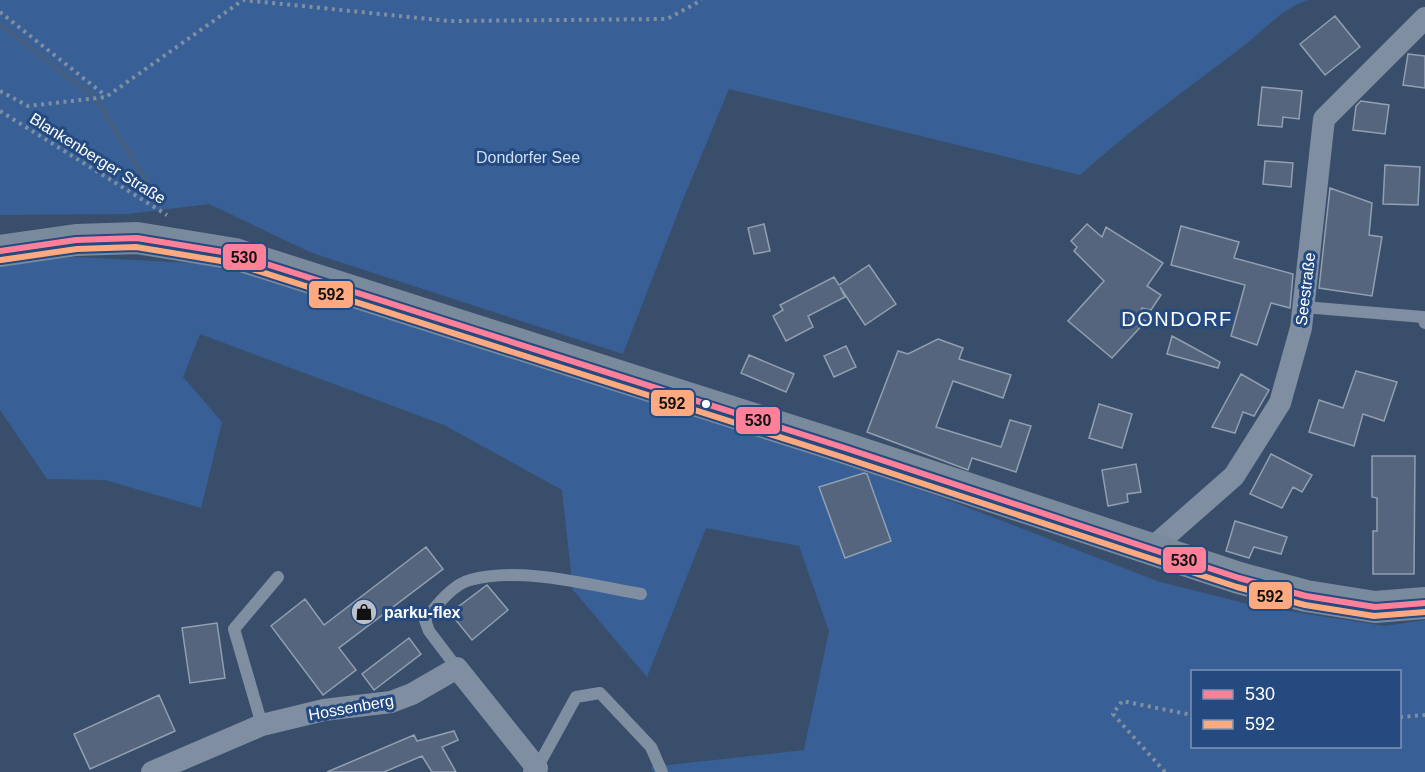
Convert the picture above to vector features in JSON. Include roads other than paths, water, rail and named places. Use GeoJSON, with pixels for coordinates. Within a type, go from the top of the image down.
{"type":"FeatureCollection","features":[{"type":"Feature","properties":{"kind":"main road"},"geometry":{"type":"LineString","coordinates":[[0,251],[76,240],[136,238],[235,254],[845,448],[1239,578],[1306,596],[1375,607],[1425,603]]}},
{"type":"Feature","properties":{"kind":"street","name":"Seestraße"},"geometry":{"type":"LineString","coordinates":[[1151,549],[1234,476],[1280,403],[1301,328],[1324,119],[1425,18]]}},
{"type":"Feature","properties":{"kind":"street","name":"Hossenberg"},"geometry":{"type":"LineString","coordinates":[[152,772],[262,725],[324,710],[391,702],[412,694],[457,668]]}},
{"type":"Feature","properties":{"kind":"street"},"geometry":{"type":"LineString","coordinates":[[457,668],[535,770]]}},
{"type":"Feature","properties":{"kind":"lane"},"geometry":{"type":"LineString","coordinates":[[1304,307],[1423,317],[1425,323]]}},
{"type":"Feature","properties":{"kind":"lane"},"geometry":{"type":"LineString","coordinates":[[457,668],[429,631],[425,620],[440,601],[468,580],[506,576],[548,578],[641,594]]}},
{"type":"Feature","properties":{"kind":"lane"},"geometry":{"type":"LineString","coordinates":[[262,725],[234,629],[278,577]]}},
{"type":"Feature","properties":{"kind":"lane"},"geometry":{"type":"LineString","coordinates":[[535,770],[576,697],[600,693],[651,747],[662,772]]}},
{"type":"Feature","properties":{"kind":"waterway"},"geometry":{"type":"LineString","coordinates":[[0,24],[93,96]]}},
{"type":"Feature","properties":{"kind":"waterway"},"geometry":{"type":"LineString","coordinates":[[97,100],[151,189]]}},
{"type":"Feature","properties":{"kind":"place","name":"parku-flex"},"geometry":{"type":"Point","coordinates":[364,612]}},
{"type":"Feature","properties":{"kind":"district","name":"DONDORF"},"geometry":{"type":"Point","coordinates":[1177,319]}},
{"type":"Feature","properties":{"kind":"park label","name":"Dondorfer See"},"geometry":{"type":"Point","coordinates":[528,157]}}]}
